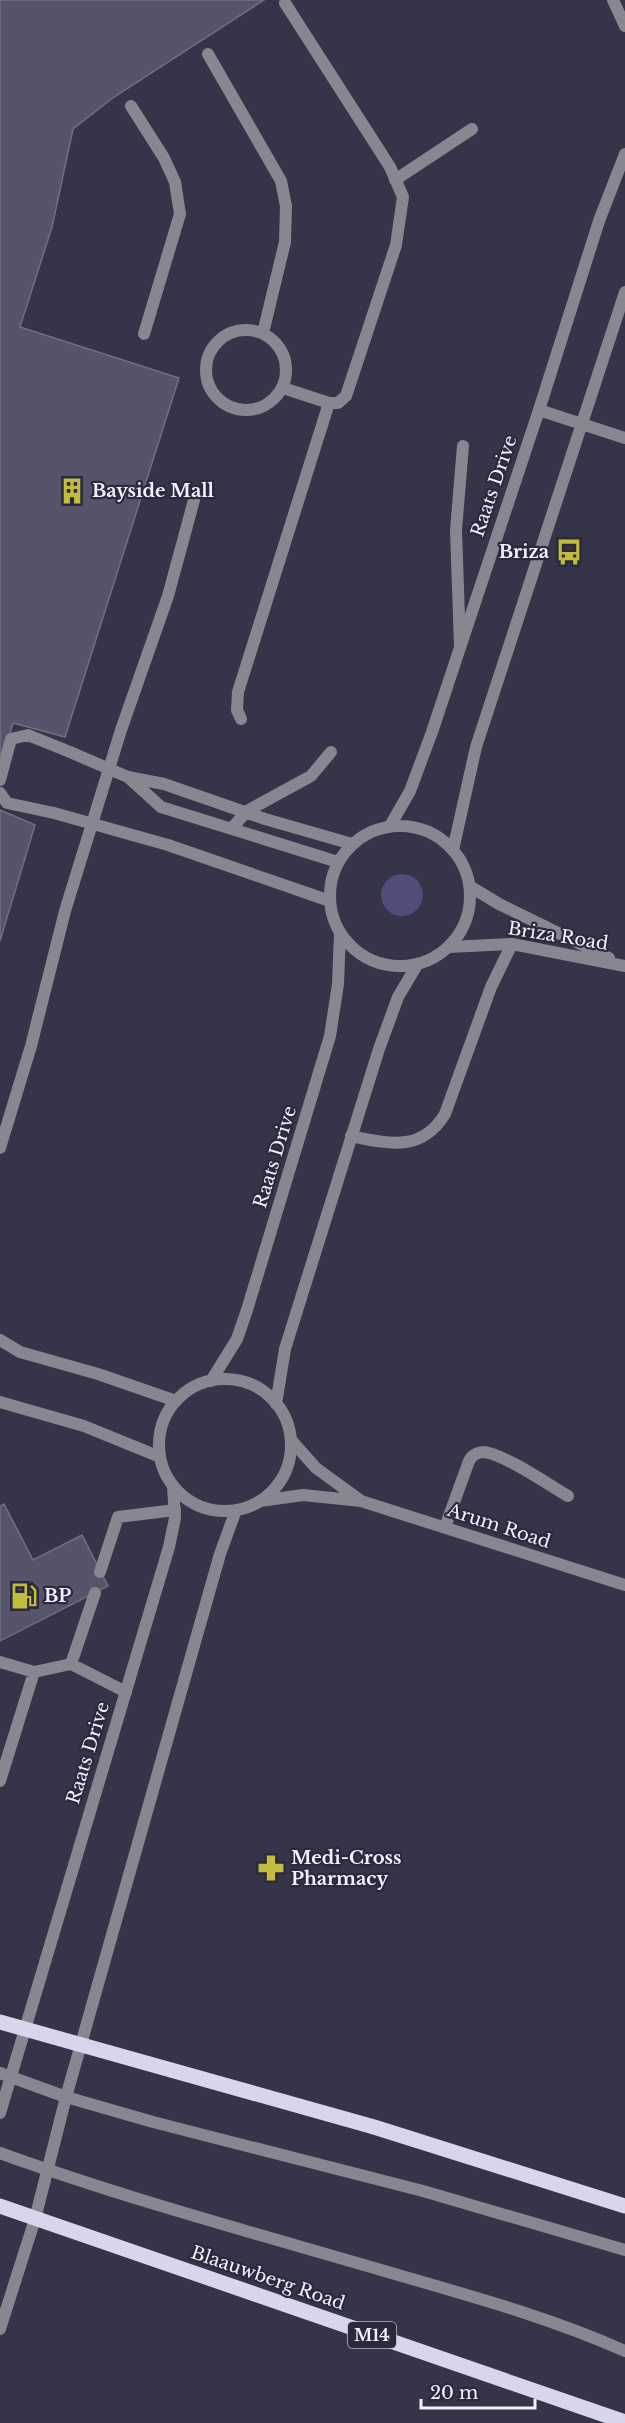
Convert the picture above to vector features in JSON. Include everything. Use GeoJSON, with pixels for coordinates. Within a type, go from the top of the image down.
{"type":"FeatureCollection","features":[{"type":"Feature","properties":{"kind":"main road"},"geometry":{"type":"LineString","coordinates":[[0,2022],[374,2127],[625,2206]]}},
{"type":"Feature","properties":{"kind":"main road","name":"Blaauwberg Road"},"geometry":{"type":"LineString","coordinates":[[0,2206],[625,2422]]}},
{"type":"Feature","properties":{"kind":"street"},"geometry":{"type":"LineString","coordinates":[[613,0],[625,26]]}},
{"type":"Feature","properties":{"kind":"street"},"geometry":{"type":"LineString","coordinates":[[283,388],[329,403],[338,403],[346,396],[396,245],[403,197],[390,166],[285,3]]}},
{"type":"Feature","properties":{"kind":"street"},"geometry":{"type":"LineString","coordinates":[[208,54],[281,181],[283,189],[286,206],[285,242],[263,333]]}},
{"type":"Feature","properties":{"kind":"street"},"geometry":{"type":"LineString","coordinates":[[131,106],[164,158],[175,182],[180,214],[144,334]]}},
{"type":"Feature","properties":{"kind":"street"},"geometry":{"type":"LineString","coordinates":[[395,180],[472,129]]}},
{"type":"Feature","properties":{"kind":"street","name":"Raats Drive"},"geometry":{"type":"LineString","coordinates":[[390,826],[410,791],[539,410],[599,220],[625,154]]}},
{"type":"Feature","properties":{"kind":"street"},"geometry":{"type":"LineString","coordinates":[[453,850],[476,747],[625,292]]}},
{"type":"Feature","properties":{"kind":"street"},"geometry":{"type":"LineString","coordinates":[[242,330],[263,333],[279,347],[287,367],[283,388],[269,404],[249,411],[228,408],[212,394],[205,375],[208,353],[222,337],[242,330]]}},
{"type":"Feature","properties":{"kind":"street"},"geometry":{"type":"LineString","coordinates":[[241,719],[237,710],[238,692],[329,403]]}},
{"type":"Feature","properties":{"kind":"street"},"geometry":{"type":"LineString","coordinates":[[539,410],[625,438]]}},
{"type":"Feature","properties":{"kind":"street"},"geometry":{"type":"LineString","coordinates":[[460,648],[456,530],[463,446]]}},
{"type":"Feature","properties":{"kind":"street"},"geometry":{"type":"LineString","coordinates":[[0,1148],[31,1046],[65,911],[121,730],[168,596],[194,500]]}},
{"type":"Feature","properties":{"kind":"street"},"geometry":{"type":"LineString","coordinates":[[0,780],[11,739],[28,735],[128,777],[164,784],[265,819],[352,844]]}},
{"type":"Feature","properties":{"kind":"street"},"geometry":{"type":"LineString","coordinates":[[232,828],[247,811],[311,776],[331,752]]}},
{"type":"Feature","properties":{"kind":"street"},"geometry":{"type":"LineString","coordinates":[[128,777],[161,807],[338,862]]}},
{"type":"Feature","properties":{"kind":"street"},"geometry":{"type":"LineString","coordinates":[[0,793],[7,803],[54,813],[168,845],[330,901]]}},
{"type":"Feature","properties":{"kind":"street"},"geometry":{"type":"LineString","coordinates":[[404,825],[431,832],[444,840],[462,861],[471,887],[471,904],[460,934],[449,947],[434,958],[417,965],[399,967],[382,964],[365,957],[340,933],[333,918],[330,901],[331,881],[338,862],[352,844],[370,832],[390,826],[404,825]]}},
{"type":"Feature","properties":{"kind":"street","name":"Briza Road"},"geometry":{"type":"LineString","coordinates":[[471,887],[499,904],[625,966]]}},
{"type":"Feature","properties":{"kind":"street","name":"Raats Drive"},"geometry":{"type":"LineString","coordinates":[[211,1381],[233,1347],[247,1310],[330,1036],[338,984],[340,933]]}},
{"type":"Feature","properties":{"kind":"street"},"geometry":{"type":"LineString","coordinates":[[351,1136],[380,1143],[416,1141],[430,1134],[438,1125],[445,1114],[491,987],[512,944]]}},
{"type":"Feature","properties":{"kind":"street","name":"Briza Road"},"geometry":{"type":"LineString","coordinates":[[449,947],[512,944],[625,966]]}},
{"type":"Feature","properties":{"kind":"street"},"geometry":{"type":"LineString","coordinates":[[276,1404],[285,1349],[351,1136],[398,997],[417,965]]}},
{"type":"Feature","properties":{"kind":"street"},"geometry":{"type":"LineString","coordinates":[[0,1340],[20,1352],[98,1374],[177,1401]]}},
{"type":"Feature","properties":{"kind":"street"},"geometry":{"type":"LineString","coordinates":[[225,1379],[253,1386],[266,1393],[284,1415],[291,1440],[288,1464],[274,1490],[260,1501],[236,1510],[222,1511],[195,1503],[173,1486],[163,1469],[159,1445],[163,1422],[177,1401],[186,1392],[211,1381],[225,1379]]}},
{"type":"Feature","properties":{"kind":"street"},"geometry":{"type":"LineString","coordinates":[[0,1402],[84,1426],[160,1457]]}},
{"type":"Feature","properties":{"kind":"street","name":"Arum Road"},"geometry":{"type":"LineString","coordinates":[[291,1440],[316,1468],[361,1501]]}},
{"type":"Feature","properties":{"kind":"street"},"geometry":{"type":"LineString","coordinates":[[445,1527],[469,1461],[472,1456],[482,1452],[496,1455],[568,1496]]}},
{"type":"Feature","properties":{"kind":"street","name":"Raats Drive"},"geometry":{"type":"LineString","coordinates":[[0,2113],[5,2075],[24,2029],[169,1547],[176,1518],[173,1486]]}},
{"type":"Feature","properties":{"kind":"street","name":"Arum Road"},"geometry":{"type":"LineString","coordinates":[[260,1501],[303,1495],[361,1501],[625,1585]]}},
{"type":"Feature","properties":{"kind":"street"},"geometry":{"type":"LineString","coordinates":[[100,1572],[118,1517],[175,1510]]}},
{"type":"Feature","properties":{"kind":"street"},"geometry":{"type":"LineString","coordinates":[[0,2329],[35,2219],[66,2097],[220,1554],[236,1510]]}},
{"type":"Feature","properties":{"kind":"street"},"geometry":{"type":"LineString","coordinates":[[70,1664],[95,1593]]}},
{"type":"Feature","properties":{"kind":"street"},"geometry":{"type":"LineString","coordinates":[[0,1662],[34,1672],[70,1664],[126,1692]]}},
{"type":"Feature","properties":{"kind":"street"},"geometry":{"type":"LineString","coordinates":[[0,1781],[34,1672]]}},
{"type":"Feature","properties":{"kind":"street"},"geometry":{"type":"LineString","coordinates":[[5,2075],[66,2097],[153,2122],[423,2191],[625,2250]]}},
{"type":"Feature","properties":{"kind":"street"},"geometry":{"type":"LineString","coordinates":[[0,2153],[133,2198],[486,2301],[588,2334],[625,2351]]}},
{"type":"Feature","properties":{"kind":"shaded area"},"geometry":{"type":"Polygon","coordinates":[[[402,874],[410,875],[417,880],[422,887],[422,903],[417,910],[410,915],[402,916],[394,915],[387,910],[382,903],[381,895],[382,887],[387,880],[394,875],[402,874]]]}},
{"type":"Feature","properties":{"kind":"building","name":"Bayside Mall"},"geometry":{"type":"Polygon","coordinates":[[[0,0],[264,0],[114,97],[73,129],[52,227],[20,327],[179,378],[65,737],[13,723],[0,769],[0,0]]]}},
{"type":"Feature","properties":{"kind":"building"},"geometry":{"type":"Polygon","coordinates":[[[0,810],[35,825],[0,941],[0,810]]]}},
{"type":"Feature","properties":{"kind":"building"},"geometry":{"type":"Polygon","coordinates":[[[4,1504],[33,1560],[82,1535],[108,1586],[0,1641],[0,1506],[4,1504]]]}},
{"type":"Feature","properties":{"kind":"place","name":"Bayside Mall"},"geometry":{"type":"Point","coordinates":[72,491]}},
{"type":"Feature","properties":{"kind":"place","name":"Briza"},"geometry":{"type":"Point","coordinates":[569,552]}},
{"type":"Feature","properties":{"kind":"place","name":"BP"},"geometry":{"type":"Point","coordinates":[24,1596]}},
{"type":"Feature","properties":{"kind":"place","name":"Medi-Cross Pharmacy"},"geometry":{"type":"Point","coordinates":[271,1868]}}]}
